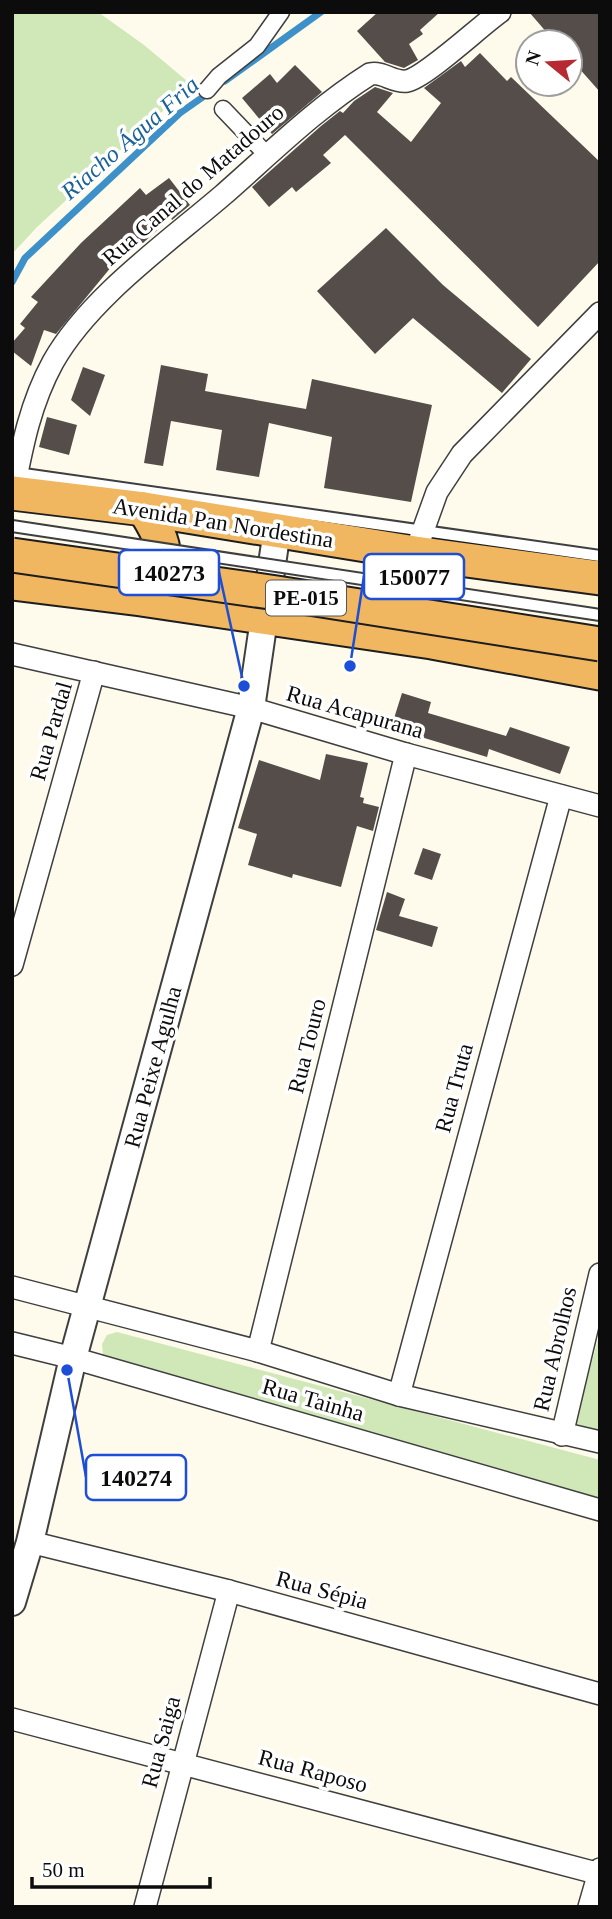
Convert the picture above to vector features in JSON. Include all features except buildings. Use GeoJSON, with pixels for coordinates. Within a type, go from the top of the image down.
{"type":"FeatureCollection","features":[{"type":"Feature","properties":{"kind":"highway","name":"Avenida Pan Nordestina"},"geometry":{"type":"LineString","coordinates":[[14,487],[277,530],[419,542],[600,577]]}},
{"type":"Feature","properties":{"kind":"highway"},"geometry":{"type":"LineString","coordinates":[[132,599],[157,576],[163,560],[163,542],[144,509]]}},
{"type":"Feature","properties":{"kind":"highway","name":"PE-015"},"geometry":{"type":"LineString","coordinates":[[12,555],[277,593],[600,645]]}},
{"type":"Feature","properties":{"kind":"highway","name":"PE-015"},"geometry":{"type":"LineString","coordinates":[[12,583],[432,642],[600,673]]}},
{"type":"Feature","properties":{"kind":"street"},"geometry":{"type":"LineString","coordinates":[[207,90],[219,76],[257,46],[281,12]]}},
{"type":"Feature","properties":{"kind":"street","name":"Rua Canal do Matadouro"},"geometry":{"type":"LineString","coordinates":[[14,487],[35,397],[54,360],[75,330],[104,297],[268,156],[316,111],[370,74],[380,74],[400,81],[417,77],[500,12]]}},
{"type":"Feature","properties":{"kind":"street"},"geometry":{"type":"LineString","coordinates":[[223,109],[268,156]]}},
{"type":"Feature","properties":{"kind":"street"},"geometry":{"type":"LineString","coordinates":[[419,542],[437,492],[462,454],[600,313]]}},
{"type":"Feature","properties":{"kind":"street","name":"Rua Peixe Agulha"},"geometry":{"type":"LineString","coordinates":[[12,1602],[30,1542],[74,1358],[251,708],[277,530]]}},
{"type":"Feature","properties":{"kind":"street","name":"Rua Acapurana"},"geometry":{"type":"LineString","coordinates":[[12,654],[251,708],[406,754],[600,806]]}},
{"type":"Feature","properties":{"kind":"street","name":"Rua Pardal"},"geometry":{"type":"LineString","coordinates":[[12,965],[94,672]]}},
{"type":"Feature","properties":{"kind":"street","name":"Rua Touro"},"geometry":{"type":"LineString","coordinates":[[258,1351],[406,754]]}},
{"type":"Feature","properties":{"kind":"street","name":"Rua Truta"},"geometry":{"type":"LineString","coordinates":[[399,1395],[561,796]]}},
{"type":"Feature","properties":{"kind":"street","name":"Rua Abrolhos"},"geometry":{"type":"LineString","coordinates":[[562,1435],[600,1275]]}},
{"type":"Feature","properties":{"kind":"street","name":"Rua Tainha"},"geometry":{"type":"LineString","coordinates":[[12,1287],[258,1351],[399,1395],[600,1442]]}},
{"type":"Feature","properties":{"kind":"street","name":"Rua Tainha"},"geometry":{"type":"LineString","coordinates":[[12,1343],[74,1358],[600,1510]]}},
{"type":"Feature","properties":{"kind":"street","name":"Rua Sépia"},"geometry":{"type":"LineString","coordinates":[[30,1542],[229,1591],[600,1693]]}},
{"type":"Feature","properties":{"kind":"street","name":"Rua Saiga"},"geometry":{"type":"LineString","coordinates":[[145,1907],[229,1591]]}},
{"type":"Feature","properties":{"kind":"street","name":"Rua Raposo"},"geometry":{"type":"LineString","coordinates":[[12,1718],[599,1872]]}},
{"type":"Feature","properties":{"kind":"street"},"geometry":{"type":"LineString","coordinates":[[589,1907],[599,1872]]}},
{"type":"Feature","properties":{"kind":"lane"},"geometry":{"type":"LineString","coordinates":[[14,487],[419,542],[600,556]]}},
{"type":"Feature","properties":{"kind":"lane"},"geometry":{"type":"LineString","coordinates":[[12,526],[600,615]]}},
{"type":"Feature","properties":{"kind":"green space"},"geometry":{"type":"Polygon","coordinates":[[[12,12],[98,12],[144,45],[187,81],[177,98],[37,227],[12,254],[12,12]]]}},
{"type":"Feature","properties":{"kind":"green space"},"geometry":{"type":"Polygon","coordinates":[[[117,1332],[600,1460],[600,1508],[112,1361],[103,1355],[102,1344],[107,1335],[117,1332]]]}},
{"type":"Feature","properties":{"kind":"green space"},"geometry":{"type":"Polygon","coordinates":[[[600,1332],[600,1436],[573,1431],[600,1332]]]}},
{"type":"Feature","properties":{"kind":"waterway","name":"Riacho Água Fria"},"geometry":{"type":"LineString","coordinates":[[225,81],[321,12]]}},
{"type":"Feature","properties":{"kind":"waterway","name":"Riacho Água Fria"},"geometry":{"type":"LineString","coordinates":[[12,282],[25,258],[180,113],[210,92]]}},
{"type":"Feature","properties":{"kind":"place","name":"150077"},"geometry":{"type":"Point","coordinates":[350,666]}},
{"type":"Feature","properties":{"kind":"place","name":"140273"},"geometry":{"type":"Point","coordinates":[244,686]}},
{"type":"Feature","properties":{"kind":"place","name":"140274"},"geometry":{"type":"Point","coordinates":[67,1370]}}]}
